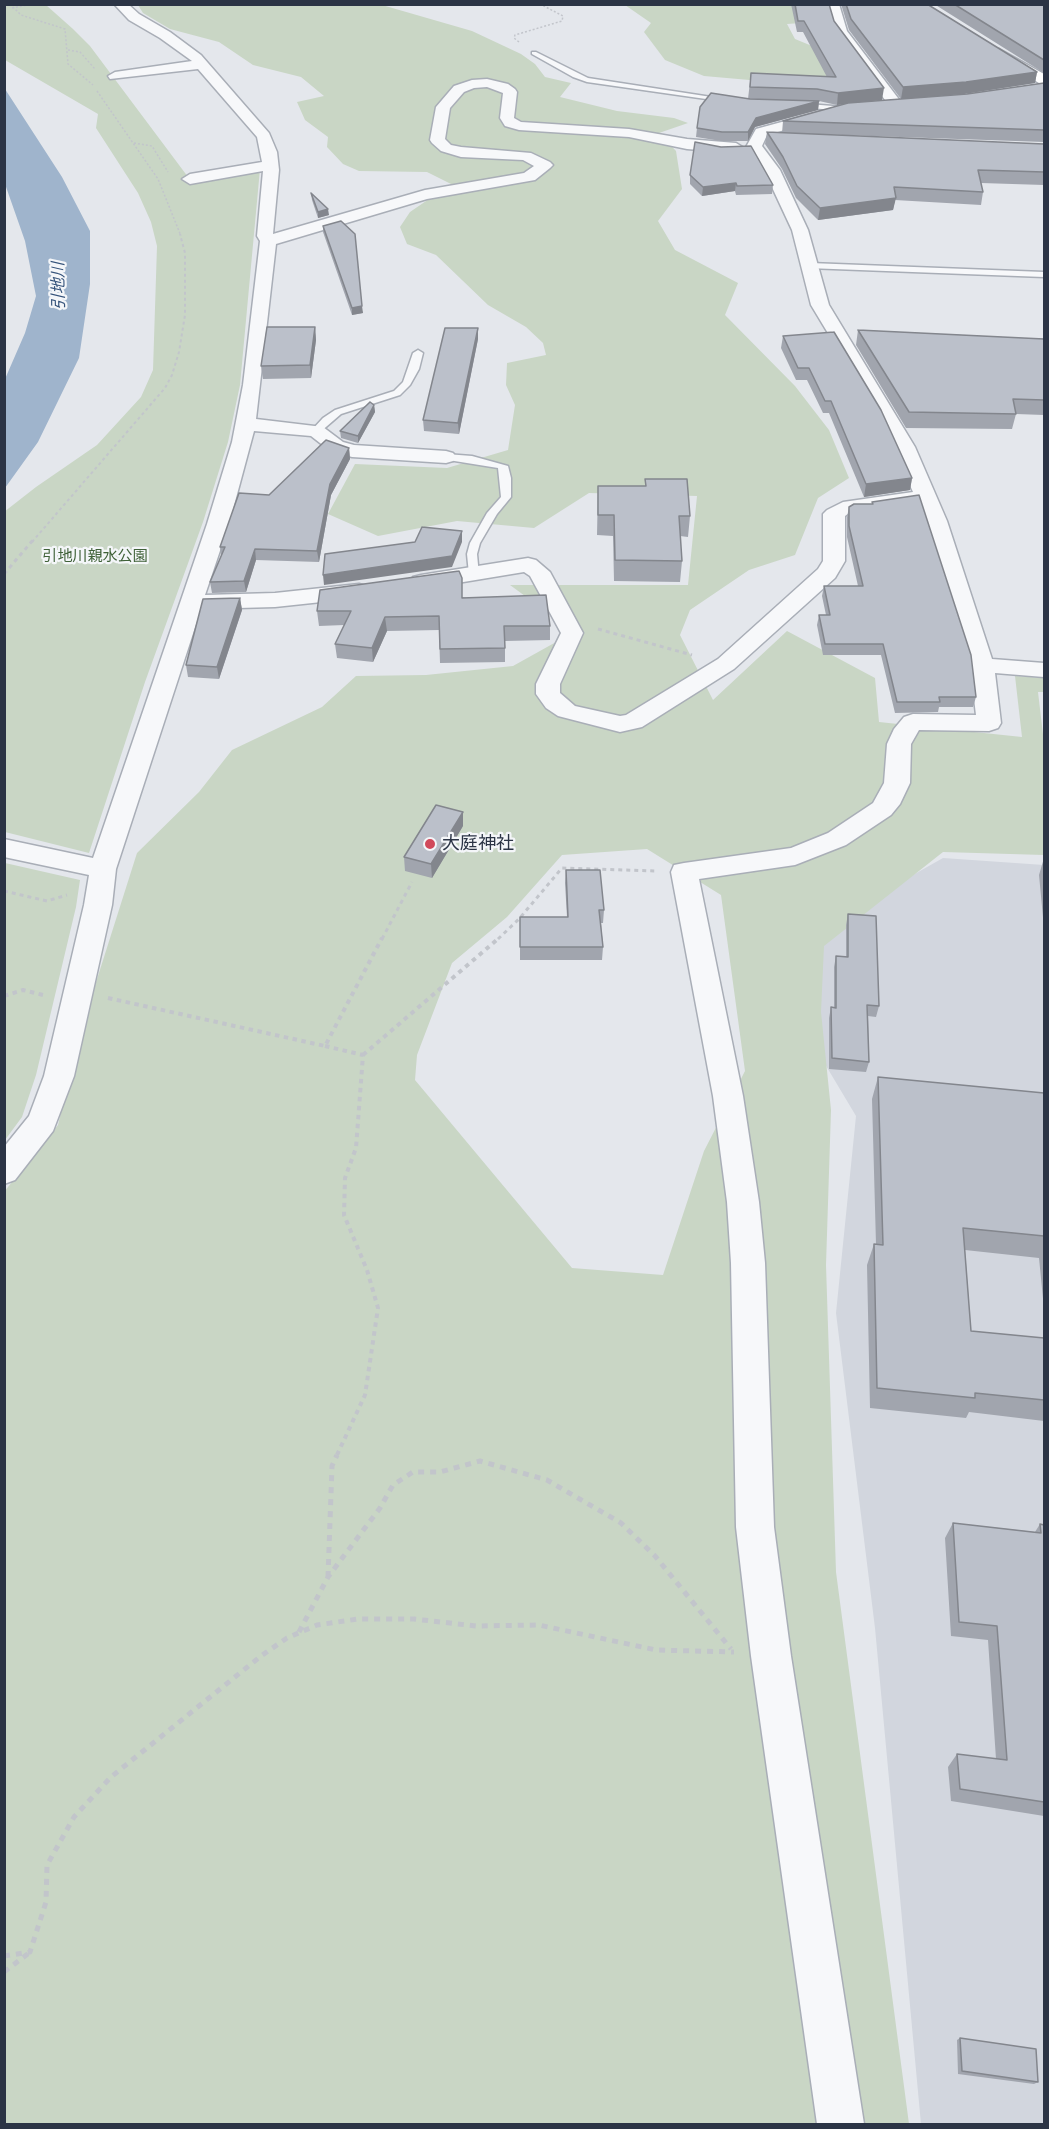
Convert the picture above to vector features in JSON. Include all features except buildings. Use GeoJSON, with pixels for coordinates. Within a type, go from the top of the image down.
{"type":"FeatureCollection","features":[{"type":"Feature","properties":{"kind":"street"},"geometry":{"type":"LineString","coordinates":[[4,1171],[42,1122],[59,1076],[98,905],[94,867],[191,603],[221,514],[245,424],[252,385],[268,241],[265,236],[270,165],[264,136],[202,64],[178,44],[134,17],[120,4]]}},
{"type":"Feature","properties":{"kind":"street"},"geometry":{"type":"LineString","coordinates":[[832,4],[841,31],[896,105]]}},
{"type":"Feature","properties":{"kind":"street"},"geometry":{"type":"LineString","coordinates":[[988,46],[1044,80]]}},
{"type":"Feature","properties":{"kind":"street"},"geometry":{"type":"LineString","coordinates":[[116,76],[202,64]]}},
{"type":"Feature","properties":{"kind":"street"},"geometry":{"type":"LineString","coordinates":[[268,241],[425,195],[529,177],[545,165],[526,156],[460,152],[446,148],[437,140],[443,107],[459,88],[472,84],[487,83],[510,92],[507,118],[510,123],[519,126],[629,132],[710,147],[791,140]]}},
{"type":"Feature","properties":{"kind":"street"},"geometry":{"type":"LineString","coordinates":[[1024,91],[1044,88]]}},
{"type":"Feature","properties":{"kind":"street"},"geometry":{"type":"LineString","coordinates":[[755,143],[761,132],[845,110],[919,103]]}},
{"type":"Feature","properties":{"kind":"street"},"geometry":{"type":"LineString","coordinates":[[755,143],[772,170],[800,230],[820,305],[891,421],[926,496],[962,597],[982,665],[989,723],[913,722],[906,729],[899,744],[897,783],[891,798],[882,809],[837,839],[795,856],[684,873],[728,1096],[743,1202],[748,1263],[755,1527],[771,1656],[841,2124]]}},
{"type":"Feature","properties":{"kind":"street"},"geometry":{"type":"LineString","coordinates":[[190,179],[270,165]]}},
{"type":"Feature","properties":{"kind":"street"},"geometry":{"type":"LineString","coordinates":[[245,424],[316,431],[336,446],[352,451],[446,457]]}},
{"type":"Feature","properties":{"kind":"street"},"geometry":{"type":"LineString","coordinates":[[191,603],[275,600],[386,588],[528,565],[539,572],[562,619],[572,633],[548,684],[548,694],[555,703],[567,711],[620,724],[633,722],[726,664],[827,573],[834,561],[834,514],[843,508],[926,496]]}},
{"type":"Feature","properties":{"kind":"street"},"geometry":{"type":"LineString","coordinates":[[982,665],[1044,670]]}},
{"type":"Feature","properties":{"kind":"street"},"geometry":{"type":"LineString","coordinates":[[4,848],[94,867]]}},
{"type":"Feature","properties":{"kind":"lane"},"geometry":{"type":"LineString","coordinates":[[534,53],[575,76],[587,80],[739,101]]}},
{"type":"Feature","properties":{"kind":"lane"},"geometry":{"type":"LineString","coordinates":[[793,105],[845,110]]}},
{"type":"Feature","properties":{"kind":"lane"},"geometry":{"type":"LineString","coordinates":[[810,266],[1044,275]]}},
{"type":"Feature","properties":{"kind":"lane"},"geometry":{"type":"LineString","coordinates":[[316,431],[338,412],[397,393],[407,382],[414,369],[418,353]]}},
{"type":"Feature","properties":{"kind":"lane"},"geometry":{"type":"LineString","coordinates":[[446,457],[472,459],[503,466],[506,478],[506,498],[492,513],[475,543],[472,554],[475,573]]}},
{"type":"Feature","properties":{"kind":"path"},"geometry":{"type":"LineString","coordinates":[[11,6],[32,4]]}},
{"type":"Feature","properties":{"kind":"path"},"geometry":{"type":"LineString","coordinates":[[534,53],[514,38],[515,35],[550,27],[562,21],[563,16],[540,4]]}},
{"type":"Feature","properties":{"kind":"path"},"geometry":{"type":"LineString","coordinates":[[4,574],[165,388],[172,375],[185,315],[185,253],[165,191],[91,83],[68,64],[68,32],[65,28],[21,15],[11,6]]}},
{"type":"Feature","properties":{"kind":"path"},"geometry":{"type":"LineString","coordinates":[[133,142],[152,146],[168,173]]}},
{"type":"Feature","properties":{"kind":"path"},"geometry":{"type":"LineString","coordinates":[[562,619],[726,664]]}},
{"type":"Feature","properties":{"kind":"path"},"geometry":{"type":"LineString","coordinates":[[4,891],[47,901],[66,897],[94,867]]}},
{"type":"Feature","properties":{"kind":"path"},"geometry":{"type":"LineString","coordinates":[[328,1577],[332,1466],[365,1395],[378,1308],[367,1270],[344,1215],[345,1178],[356,1148],[363,1055],[478,958],[519,919],[562,868],[684,873]]}},
{"type":"Feature","properties":{"kind":"path"},"geometry":{"type":"LineString","coordinates":[[325,1046],[412,882]]}},
{"type":"Feature","properties":{"kind":"path"},"geometry":{"type":"LineString","coordinates":[[4,996],[23,990],[51,997],[77,994],[363,1055]]}},
{"type":"Feature","properties":{"kind":"path"},"geometry":{"type":"LineString","coordinates":[[298,1633],[328,1577],[380,1508],[393,1485],[413,1472],[440,1472],[480,1461],[547,1480],[621,1523],[655,1556],[734,1652]]}},
{"type":"Feature","properties":{"kind":"path"},"geometry":{"type":"LineString","coordinates":[[4,1972],[30,1952],[46,1902],[47,1864],[74,1817],[111,1778],[261,1656],[298,1633],[317,1625],[358,1619],[414,1619],[476,1626],[539,1625],[656,1650],[734,1652],[771,1656]]}},
{"type":"Feature","properties":{"kind":"path"},"geometry":{"type":"LineString","coordinates":[[4,1956],[30,1952]]}},
{"type":"Feature","properties":{"kind":"shaded area"},"geometry":{"type":"Polygon","coordinates":[[[943,858],[1044,865],[1044,2124],[921,2124],[875,1628],[836,1313],[856,1116],[810,1039],[805,936],[943,858]]]}},
{"type":"Feature","properties":{"kind":"green space","name":"引地川親水公園"},"geometry":{"type":"Polygon","coordinates":[[[5,5],[46,5],[73,29],[90,46],[191,181],[260,169],[240,385],[228,442],[203,522],[145,682],[89,853],[5,832],[4,512],[97,445],[141,397],[153,370],[157,246],[151,222],[138,193],[96,128],[98,114],[5,60],[5,5]]]}},
{"type":"Feature","properties":{"kind":"green space"},"geometry":{"type":"Polygon","coordinates":[[[138,5],[382,5],[472,31],[521,54],[535,64],[545,77],[571,83],[560,97],[617,111],[674,118],[688,123],[659,133],[676,151],[682,189],[658,221],[675,250],[738,283],[725,315],[795,386],[829,430],[849,478],[818,498],[795,555],[749,570],[690,610],[680,635],[713,700],[787,631],[875,678],[879,722],[1022,737],[1015,676],[1044,678],[1044,692],[1038,692],[1044,743],[1044,855],[943,852],[824,946],[821,1012],[831,1110],[826,1265],[836,1572],[909,2124],[5,2124],[4,1192],[58,1125],[78,1039],[137,853],[199,792],[232,750],[322,707],[356,676],[426,675],[513,666],[574,632],[510,585],[688,585],[697,496],[589,493],[534,528],[457,521],[378,536],[328,514],[355,464],[447,468],[508,450],[515,405],[506,385],[507,363],[546,355],[543,343],[526,327],[488,305],[436,255],[407,244],[400,227],[410,212],[451,184],[427,172],[359,171],[343,164],[327,147],[328,137],[305,120],[297,102],[324,96],[301,77],[253,65],[219,42],[170,29],[143,13],[138,5]],[[647,849],[562,855],[507,917],[452,963],[417,1055],[415,1080],[572,1268],[663,1275],[704,1151],[745,1071],[721,895],[647,849]]]}},
{"type":"Feature","properties":{"kind":"green space"},"geometry":{"type":"Polygon","coordinates":[[[625,5],[816,5],[830,21],[787,24],[795,39],[812,46],[849,82],[829,87],[704,76],[665,60],[644,32],[651,23],[625,5]]]}},
{"type":"Feature","properties":{"kind":"green space"},"geometry":{"type":"Polygon","coordinates":[[[5,863],[80,880],[76,907],[36,1075],[22,1117],[5,1140],[5,863]]]}},
{"type":"Feature","properties":{"kind":"water","name":"引地川"},"geometry":{"type":"Polygon","coordinates":[[[5,89],[62,177],[90,231],[90,284],[79,358],[38,442],[5,488],[5,379],[25,333],[36,296],[25,241],[5,184],[5,89]]]}},
{"type":"Feature","properties":{"kind":"place","name":"大庭神社"},"geometry":{"type":"Point","coordinates":[430,844]}}]}
